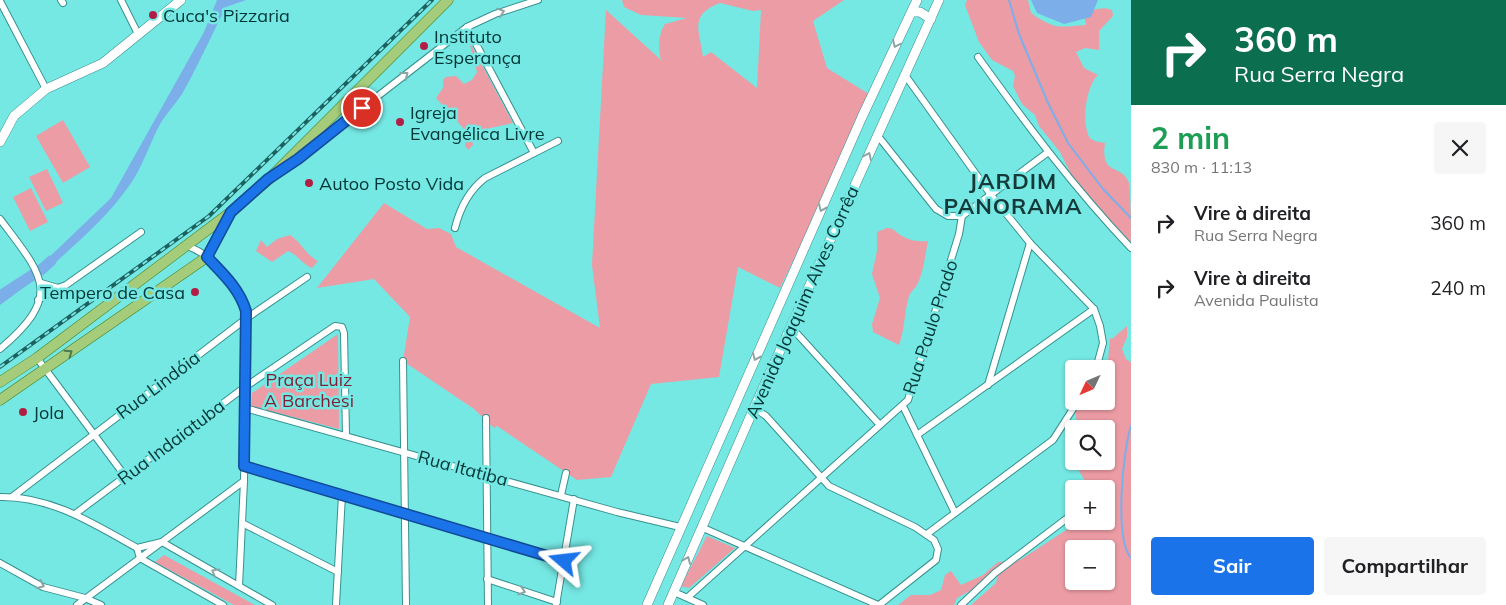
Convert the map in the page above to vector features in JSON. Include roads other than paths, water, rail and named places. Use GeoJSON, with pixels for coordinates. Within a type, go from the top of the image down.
{"type":"FeatureCollection","features":[{"type":"Feature","properties":{"kind":"main road"},"geometry":{"type":"LineString","coordinates":[[0,142],[14,116],[46,89],[94,69],[181,0]]}},
{"type":"Feature","properties":{"kind":"main road"},"geometry":{"type":"LineString","coordinates":[[0,382],[37,358],[231,212],[268,179],[448,0]]}},
{"type":"Feature","properties":{"kind":"main road","name":"Avenida Joaquim Alves Corrêa"},"geometry":{"type":"LineString","coordinates":[[647,605],[862,117],[917,0]]}},
{"type":"Feature","properties":{"kind":"main road","name":"Avenida Joaquim Alves Corrêa"},"geometry":{"type":"LineString","coordinates":[[668,605],[754,408],[939,0]]}},
{"type":"Feature","properties":{"kind":"main road"},"geometry":{"type":"LineString","coordinates":[[912,12],[920,12],[931,19]]}},
{"type":"Feature","properties":{"kind":"main road"},"geometry":{"type":"LineString","coordinates":[[0,400],[207,257],[231,212]]}},
{"type":"Feature","properties":{"kind":"street"},"geometry":{"type":"LineString","coordinates":[[121,0],[138,34]]}},
{"type":"Feature","properties":{"kind":"street"},"geometry":{"type":"LineString","coordinates":[[268,179],[298,159],[467,27],[495,14],[538,0]]}},
{"type":"Feature","properties":{"kind":"street"},"geometry":{"type":"LineString","coordinates":[[0,1],[46,89]]}},
{"type":"Feature","properties":{"kind":"street"},"geometry":{"type":"LineString","coordinates":[[467,27],[534,152]]}},
{"type":"Feature","properties":{"kind":"street"},"geometry":{"type":"LineString","coordinates":[[978,58],[1047,153],[1107,224],[1131,248]]}},
{"type":"Feature","properties":{"kind":"street"},"geometry":{"type":"LineString","coordinates":[[905,75],[991,195],[1030,243],[1094,309],[1103,343],[1098,360]]}},
{"type":"Feature","properties":{"kind":"street"},"geometry":{"type":"LineString","coordinates":[[878,136],[936,208],[948,216],[962,216],[1047,153]]}},
{"type":"Feature","properties":{"kind":"street"},"geometry":{"type":"LineString","coordinates":[[455,228],[460,210],[474,187],[485,178],[558,141]]}},
{"type":"Feature","properties":{"kind":"street","name":"Rua Paulo Prado"},"geometry":{"type":"LineString","coordinates":[[688,598],[879,424],[903,406],[912,389],[959,234],[962,216]]}},
{"type":"Feature","properties":{"kind":"street"},"geometry":{"type":"LineString","coordinates":[[0,219],[33,266],[40,280],[37,308],[32,318],[0,348]]}},
{"type":"Feature","properties":{"kind":"street"},"geometry":{"type":"LineString","coordinates":[[38,300],[94,266],[142,232]]}},
{"type":"Feature","properties":{"kind":"street"},"geometry":{"type":"LineString","coordinates":[[988,385],[1030,243]]}},
{"type":"Feature","properties":{"kind":"street"},"geometry":{"type":"LineString","coordinates":[[187,246],[207,257],[224,274],[242,298],[247,318],[244,481],[239,586]]}},
{"type":"Feature","properties":{"kind":"street","name":"Rua Lindóia"},"geometry":{"type":"LineString","coordinates":[[12,497],[247,318],[307,277]]}},
{"type":"Feature","properties":{"kind":"street"},"geometry":{"type":"LineString","coordinates":[[40,280],[58,288]]}},
{"type":"Feature","properties":{"kind":"street"},"geometry":{"type":"LineString","coordinates":[[918,435],[1094,309]]}},
{"type":"Feature","properties":{"kind":"street","name":"Rua Indaiatuba"},"geometry":{"type":"LineString","coordinates":[[75,514],[245,387],[335,326],[343,329],[346,435]]}},
{"type":"Feature","properties":{"kind":"street"},"geometry":{"type":"LineString","coordinates":[[791,327],[879,424]]}},
{"type":"Feature","properties":{"kind":"street"},"geometry":{"type":"LineString","coordinates":[[37,358],[125,476]]}},
{"type":"Feature","properties":{"kind":"street"},"geometry":{"type":"LineString","coordinates":[[403,361],[406,605]]}},
{"type":"Feature","properties":{"kind":"street"},"geometry":{"type":"LineString","coordinates":[[903,406],[955,512]]}},
{"type":"Feature","properties":{"kind":"street","name":"Rua Itatiba"},"geometry":{"type":"LineString","coordinates":[[245,408],[617,512],[680,527]]}},
{"type":"Feature","properties":{"kind":"street"},"geometry":{"type":"LineString","coordinates":[[702,528],[878,605],[936,560],[937,544],[927,534],[836,490],[820,477],[766,416],[754,408]]}},
{"type":"Feature","properties":{"kind":"street"},"geometry":{"type":"LineString","coordinates":[[927,534],[1053,440],[1072,410]]}},
{"type":"Feature","properties":{"kind":"street"},"geometry":{"type":"LineString","coordinates":[[486,418],[488,605]]}},
{"type":"Feature","properties":{"kind":"street"},"geometry":{"type":"LineString","coordinates":[[244,466],[564,561]]}},
{"type":"Feature","properties":{"kind":"street"},"geometry":{"type":"LineString","coordinates":[[561,495],[566,473]]}},
{"type":"Feature","properties":{"kind":"street"},"geometry":{"type":"LineString","coordinates":[[77,605],[244,481]]}},
{"type":"Feature","properties":{"kind":"street"},"geometry":{"type":"LineString","coordinates":[[336,605],[342,495]]}},
{"type":"Feature","properties":{"kind":"street"},"geometry":{"type":"LineString","coordinates":[[0,497],[38,500],[75,514],[137,548],[162,542],[272,605]]}},
{"type":"Feature","properties":{"kind":"street"},"geometry":{"type":"LineString","coordinates":[[487,580],[556,604],[574,499]]}},
{"type":"Feature","properties":{"kind":"street"},"geometry":{"type":"LineString","coordinates":[[960,605],[995,574],[1065,520]]}},
{"type":"Feature","properties":{"kind":"street"},"geometry":{"type":"LineString","coordinates":[[242,523],[338,572]]}},
{"type":"Feature","properties":{"kind":"street"},"geometry":{"type":"LineString","coordinates":[[137,548],[140,558],[222,605]]}},
{"type":"Feature","properties":{"kind":"street"},"geometry":{"type":"LineString","coordinates":[[0,563],[43,588],[86,598],[101,605]]}},
{"type":"Feature","properties":{"kind":"street"},"geometry":{"type":"LineString","coordinates":[[674,592],[703,605]]}},
{"type":"Feature","properties":{"kind":"water"},"geometry":{"type":"Polygon","coordinates":[[[217,0],[246,0],[226,7],[188,83],[160,124],[129,186],[100,221],[44,273],[39,267],[111,198],[204,32],[217,0]]]}},
{"type":"Feature","properties":{"kind":"water"},"geometry":{"type":"Polygon","coordinates":[[[1031,0],[1098,0],[1091,17],[1064,24],[1037,13],[1031,0]]]}},
{"type":"Feature","properties":{"kind":"water"},"geometry":{"type":"Polygon","coordinates":[[[32,272],[34,280],[0,305],[0,294],[32,272]]]}},
{"type":"Feature","properties":{"kind":"waterway"},"geometry":{"type":"LineString","coordinates":[[1009,0],[1019,34],[1048,103],[1068,143],[1103,189],[1131,218]]}},
{"type":"Feature","properties":{"kind":"waterway"},"geometry":{"type":"LineString","coordinates":[[0,296],[42,269],[51,261]]}},
{"type":"Feature","properties":{"kind":"waterway"},"geometry":{"type":"LineString","coordinates":[[1131,426],[1125,454],[1121,514],[1126,548],[1131,558]]}},
{"type":"Feature","properties":{"kind":"railway"},"geometry":{"type":"LineString","coordinates":[[0,367],[209,216],[432,0]]}},
{"type":"Feature","properties":{"kind":"place","name":"Cuca's Pizzaria"},"geometry":{"type":"Point","coordinates":[153,15]}},
{"type":"Feature","properties":{"kind":"place","name":"Instituto Esperança"},"geometry":{"type":"Point","coordinates":[424,46]}},
{"type":"Feature","properties":{"kind":"place","name":"Igreja Evangélica Livre"},"geometry":{"type":"Point","coordinates":[400,122]}},
{"type":"Feature","properties":{"kind":"place","name":"Autoo Posto Vida"},"geometry":{"type":"Point","coordinates":[309,183]}},
{"type":"Feature","properties":{"kind":"place","name":"Tempero de Casa"},"geometry":{"type":"Point","coordinates":[195,292]}},
{"type":"Feature","properties":{"kind":"place","name":"Jola"},"geometry":{"type":"Point","coordinates":[23,412]}},
{"type":"Feature","properties":{"kind":"district","name":"JARDIM PANORAMA"},"geometry":{"type":"Point","coordinates":[1013,194]}},
{"type":"Feature","properties":{"kind":"park label","name":"Praça Luiz A Barchesi"},"geometry":{"type":"Point","coordinates":[309,389]}}]}
